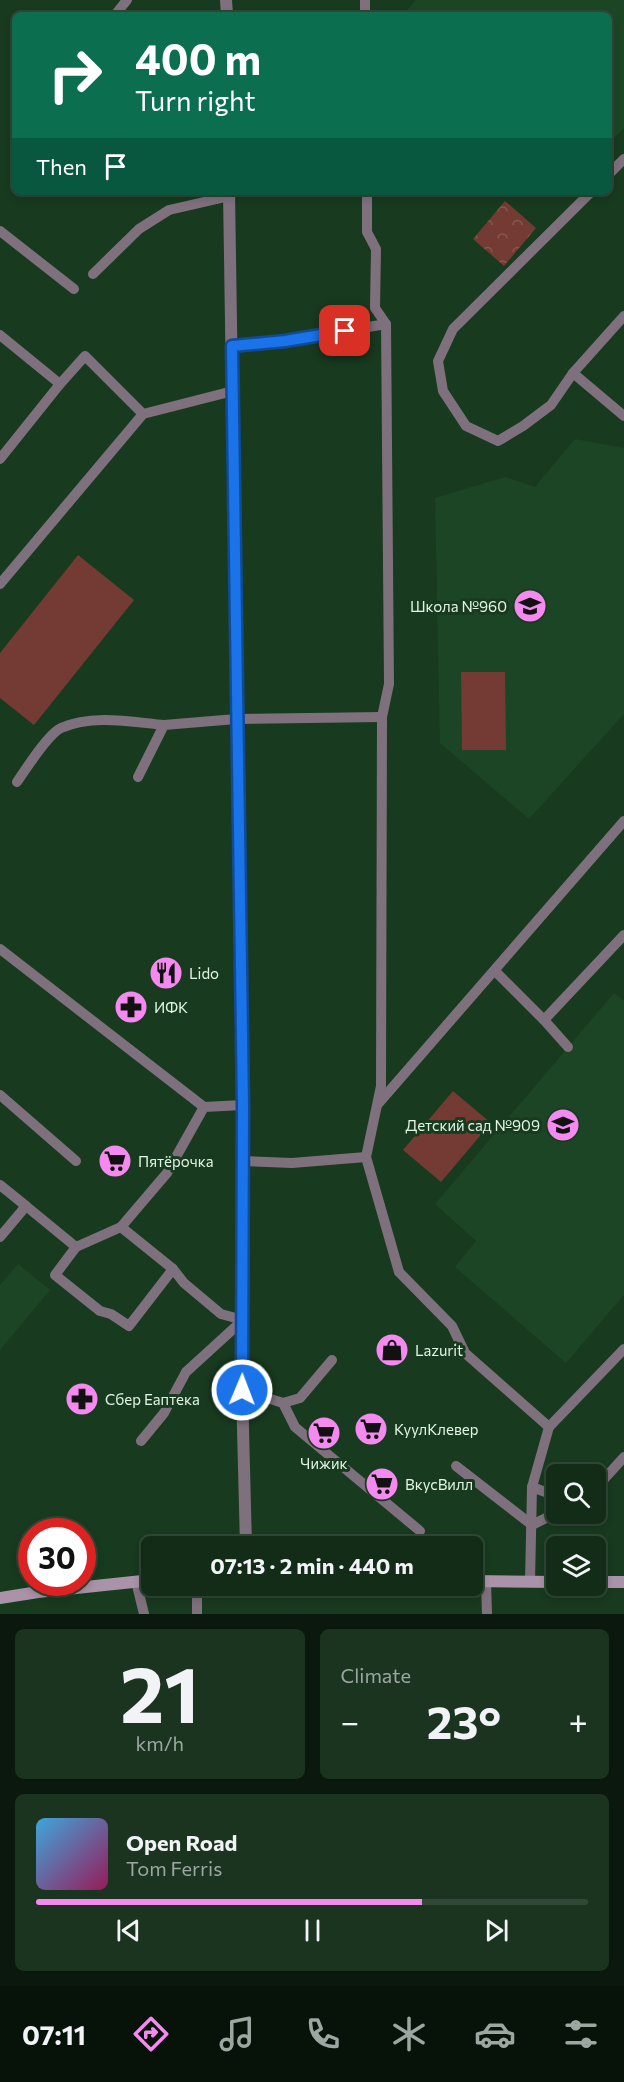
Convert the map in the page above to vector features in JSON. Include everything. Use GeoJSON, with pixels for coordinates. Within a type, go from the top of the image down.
{"type":"FeatureCollection","features":[{"type":"Feature","properties":{"kind":"street"},"geometry":{"type":"LineString","coordinates":[[230,195],[243,1105],[242,1390],[246,1536]]}},
{"type":"Feature","properties":{"kind":"street"},"geometry":{"type":"LineString","coordinates":[[0,1598],[141,1581]]}},
{"type":"Feature","properties":{"kind":"street"},"geometry":{"type":"LineString","coordinates":[[483,1582],[546,1582]]}},
{"type":"Feature","properties":{"kind":"street"},"geometry":{"type":"LineString","coordinates":[[606,1582],[624,1582]]}},
{"type":"Feature","properties":{"kind":"lane"},"geometry":{"type":"LineString","coordinates":[[117,12],[127,0]]}},
{"type":"Feature","properties":{"kind":"lane"},"geometry":{"type":"LineString","coordinates":[[612,171],[624,159]]}},
{"type":"Feature","properties":{"kind":"lane"},"geometry":{"type":"LineString","coordinates":[[93,274],[139,229],[169,210],[226,195]]}},
{"type":"Feature","properties":{"kind":"lane"},"geometry":{"type":"LineString","coordinates":[[367,195],[368,232],[376,249],[375,308],[386,324],[389,684],[382,717],[381,1074],[378,1105],[366,1157],[399,1272],[452,1326],[465,1353],[549,1427]]}},
{"type":"Feature","properties":{"kind":"lane"},"geometry":{"type":"LineString","coordinates":[[588,195],[453,329],[438,361],[443,391],[466,426],[498,441],[551,405],[573,373],[624,316]]}},
{"type":"Feature","properties":{"kind":"lane"},"geometry":{"type":"LineString","coordinates":[[0,231],[74,289]]}},
{"type":"Feature","properties":{"kind":"lane"},"geometry":{"type":"LineString","coordinates":[[232,346],[285,341],[386,324]]}},
{"type":"Feature","properties":{"kind":"lane"},"geometry":{"type":"LineString","coordinates":[[0,335],[60,384]]}},
{"type":"Feature","properties":{"kind":"lane"},"geometry":{"type":"LineString","coordinates":[[0,459],[85,356],[143,414]]}},
{"type":"Feature","properties":{"kind":"lane"},"geometry":{"type":"LineString","coordinates":[[573,373],[624,416]]}},
{"type":"Feature","properties":{"kind":"lane"},"geometry":{"type":"LineString","coordinates":[[0,584],[143,414],[232,391]]}},
{"type":"Feature","properties":{"kind":"lane"},"geometry":{"type":"LineString","coordinates":[[17,782],[40,749],[60,728],[96,720],[164,724],[236,719],[382,717]]}},
{"type":"Feature","properties":{"kind":"lane"},"geometry":{"type":"LineString","coordinates":[[138,777],[164,724]]}},
{"type":"Feature","properties":{"kind":"lane"},"geometry":{"type":"LineString","coordinates":[[378,1105],[624,821]]}},
{"type":"Feature","properties":{"kind":"lane"},"geometry":{"type":"LineString","coordinates":[[544,1020],[624,935]]}},
{"type":"Feature","properties":{"kind":"lane"},"geometry":{"type":"LineString","coordinates":[[0,949],[204,1107],[243,1105]]}},
{"type":"Feature","properties":{"kind":"lane"},"geometry":{"type":"LineString","coordinates":[[495,971],[568,1047]]}},
{"type":"Feature","properties":{"kind":"lane"},"geometry":{"type":"LineString","coordinates":[[0,1095],[76,1161]]}},
{"type":"Feature","properties":{"kind":"lane"},"geometry":{"type":"LineString","coordinates":[[173,1269],[129,1326],[111,1314],[100,1311],[55,1275],[76,1247],[121,1227],[167,1173],[204,1107]]}},
{"type":"Feature","properties":{"kind":"lane"},"geometry":{"type":"LineString","coordinates":[[243,1161],[292,1163],[366,1157]]}},
{"type":"Feature","properties":{"kind":"lane"},"geometry":{"type":"LineString","coordinates":[[0,1185],[76,1247]]}},
{"type":"Feature","properties":{"kind":"lane"},"geometry":{"type":"LineString","coordinates":[[0,1237],[26,1206]]}},
{"type":"Feature","properties":{"kind":"lane"},"geometry":{"type":"LineString","coordinates":[[121,1227],[173,1269],[184,1283],[221,1314],[243,1320]]}},
{"type":"Feature","properties":{"kind":"lane"},"geometry":{"type":"LineString","coordinates":[[141,1441],[164,1413],[186,1372],[243,1320]]}},
{"type":"Feature","properties":{"kind":"lane"},"geometry":{"type":"LineString","coordinates":[[530,1582],[532,1487],[549,1427],[624,1349]]}},
{"type":"Feature","properties":{"kind":"lane"},"geometry":{"type":"LineString","coordinates":[[242,1390],[283,1403],[300,1398],[332,1360]]}},
{"type":"Feature","properties":{"kind":"lane"},"geometry":{"type":"LineString","coordinates":[[283,1403],[295,1427],[420,1531]]}},
{"type":"Feature","properties":{"kind":"lane"},"geometry":{"type":"LineString","coordinates":[[606,1477],[624,1457]]}},
{"type":"Feature","properties":{"kind":"lane"},"geometry":{"type":"LineString","coordinates":[[456,1466],[532,1525]]}},
{"type":"Feature","properties":{"kind":"lane"},"geometry":{"type":"LineString","coordinates":[[532,1487],[546,1492]]}},
{"type":"Feature","properties":{"kind":"lane"},"geometry":{"type":"LineString","coordinates":[[532,1525],[546,1518]]}},
{"type":"Feature","properties":{"kind":"lane"},"geometry":{"type":"LineString","coordinates":[[136,1581],[144,1614]]}},
{"type":"Feature","properties":{"kind":"lane"},"geometry":{"type":"LineString","coordinates":[[486,1582],[487,1614]]}},
{"type":"Feature","properties":{"kind":"lane"},"geometry":{"type":"LineString","coordinates":[[196,1614],[197,1596]]}},
{"type":"Feature","properties":{"kind":"shaded area"},"geometry":{"type":"Polygon","coordinates":[[[416,0],[624,0],[624,128],[612,140],[612,12],[406,12],[416,0]]]}},
{"type":"Feature","properties":{"kind":"shaded area","name":"Школа №960"},"geometry":{"type":"Polygon","coordinates":[[[575,439],[624,448],[624,714],[529,819],[440,743],[435,498],[505,477],[535,487],[575,439]]]}},
{"type":"Feature","properties":{"kind":"shaded area","name":"Детский сад №909"},"geometry":{"type":"Polygon","coordinates":[[[614,993],[624,1001],[624,1295],[566,1363],[455,1267],[476,1241],[435,1204],[614,993]]]}},
{"type":"Feature","properties":{"kind":"shaded area"},"geometry":{"type":"Polygon","coordinates":[[[18,1264],[50,1290],[0,1350],[0,1285],[18,1264]]]}},
{"type":"Feature","properties":{"kind":"green space"},"geometry":{"type":"Polygon","coordinates":[[[505,201],[536,228],[504,266],[473,239],[505,201]]]}},
{"type":"Feature","properties":{"kind":"green space"},"geometry":{"type":"Polygon","coordinates":[[[78,555],[134,600],[34,725],[0,698],[0,653],[78,555]]]}},
{"type":"Feature","properties":{"kind":"green space"},"geometry":{"type":"Polygon","coordinates":[[[461,672],[505,672],[506,750],[462,750],[461,672]]]}},
{"type":"Feature","properties":{"kind":"green space"},"geometry":{"type":"Polygon","coordinates":[[[453,1091],[491,1123],[441,1182],[403,1150],[453,1091]]]}},
{"type":"Feature","properties":{"kind":"place","name":"Школа №960"},"geometry":{"type":"Point","coordinates":[530,606]}},
{"type":"Feature","properties":{"kind":"place","name":"Lido"},"geometry":{"type":"Point","coordinates":[166,973]}},
{"type":"Feature","properties":{"kind":"place","name":"ИФК"},"geometry":{"type":"Point","coordinates":[131,1007]}},
{"type":"Feature","properties":{"kind":"place","name":"Детский сад №909"},"geometry":{"type":"Point","coordinates":[563,1125]}},
{"type":"Feature","properties":{"kind":"place","name":"Пятёрочка"},"geometry":{"type":"Point","coordinates":[115,1161]}},
{"type":"Feature","properties":{"kind":"place","name":"Lazurit"},"geometry":{"type":"Point","coordinates":[392,1350]}},
{"type":"Feature","properties":{"kind":"place","name":"Сбер Еаптека"},"geometry":{"type":"Point","coordinates":[82,1399]}},
{"type":"Feature","properties":{"kind":"place","name":"КуулКлевер"},"geometry":{"type":"Point","coordinates":[371,1429]}},
{"type":"Feature","properties":{"kind":"place","name":"Чижик"},"geometry":{"type":"Point","coordinates":[324,1433]}},
{"type":"Feature","properties":{"kind":"place","name":"ВкусВилл"},"geometry":{"type":"Point","coordinates":[382,1484]}},
{"type":"Feature","properties":{"kind":"route"},"geometry":{"type":"LineString","coordinates":[[242,1390],[243,1105],[232,346],[285,341],[345,331]]}}]}
